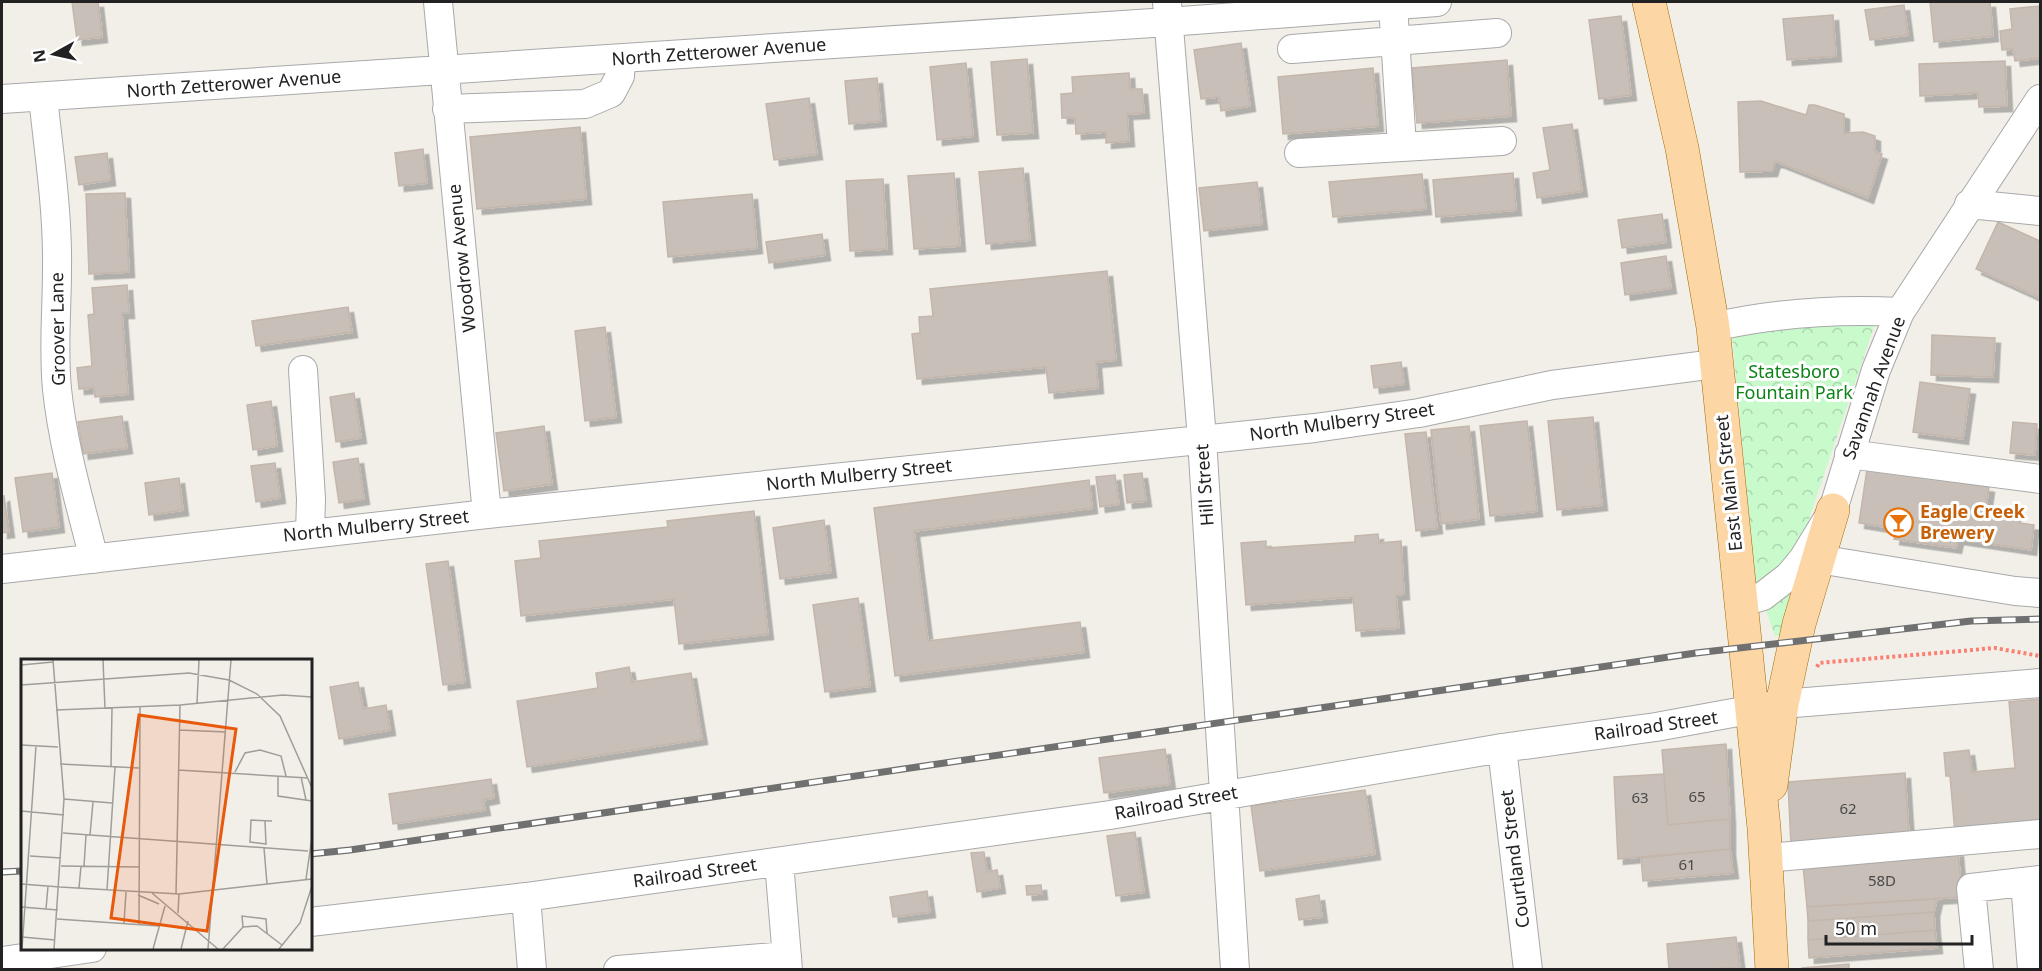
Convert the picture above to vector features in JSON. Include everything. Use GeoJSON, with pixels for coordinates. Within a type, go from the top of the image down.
{"type":"FeatureCollection","features":[{"type":"Feature","properties":{"kind":"main road","name":"East Main Street"},"geometry":{"type":"LineString","coordinates":[[1649,2],[1682,148],[1713,327],[1715,364],[1742,602],[1767,707]]}},
{"type":"Feature","properties":{"kind":"main road"},"geometry":{"type":"LineString","coordinates":[[1772,969],[1765,843],[1767,707],[1799,624],[1833,510]]}},
{"type":"Feature","properties":{"kind":"street","name":"Woodrow Avenue"},"geometry":{"type":"LineString","coordinates":[[438,2],[487,514]]}},
{"type":"Feature","properties":{"kind":"street","name":"North Zetterower Avenue"},"geometry":{"type":"LineString","coordinates":[[2,99],[621,58],[1168,12],[1437,2]]}},
{"type":"Feature","properties":{"kind":"street"},"geometry":{"type":"LineString","coordinates":[[1394,5],[1402,147]]}},
{"type":"Feature","properties":{"kind":"street","name":"Hill Street"},"geometry":{"type":"LineString","coordinates":[[1168,12],[1202,439],[1235,969]]}},
{"type":"Feature","properties":{"kind":"street"},"geometry":{"type":"LineString","coordinates":[[1292,49],[1497,33]]}},
{"type":"Feature","properties":{"kind":"street"},"geometry":{"type":"LineString","coordinates":[[447,109],[585,104],[611,93],[620,76],[621,58]]}},
{"type":"Feature","properties":{"kind":"street","name":"Groover Lane"},"geometry":{"type":"LineString","coordinates":[[43,96],[52,180],[57,270],[54,322],[57,390],[69,461],[94,559]]}},
{"type":"Feature","properties":{"kind":"street","name":"Savannah Avenue"},"geometry":{"type":"LineString","coordinates":[[1742,602],[1763,596],[1789,576],[1803,559],[1833,510],[1876,370],[1900,312],[2040,99]]}},
{"type":"Feature","properties":{"kind":"street"},"geometry":{"type":"LineString","coordinates":[[1299,153],[1502,141]]}},
{"type":"Feature","properties":{"kind":"street"},"geometry":{"type":"LineString","coordinates":[[1969,204],[2040,211]]}},
{"type":"Feature","properties":{"kind":"street"},"geometry":{"type":"LineString","coordinates":[[1713,327],[1762,316],[1841,310],[1900,312]]}},
{"type":"Feature","properties":{"kind":"street","name":"North Mulberry Street"},"geometry":{"type":"LineString","coordinates":[[2,569],[487,514],[1350,423],[1419,413],[1552,385],[1715,364]]}},
{"type":"Feature","properties":{"kind":"street"},"geometry":{"type":"LineString","coordinates":[[303,370],[311,499],[310,534]]}},
{"type":"Feature","properties":{"kind":"street"},"geometry":{"type":"LineString","coordinates":[[1849,454],[2040,479]]}},
{"type":"Feature","properties":{"kind":"street"},"geometry":{"type":"LineString","coordinates":[[1818,559],[2015,591],[2040,593]]}},
{"type":"Feature","properties":{"kind":"street","name":"Railroad Street"},"geometry":{"type":"LineString","coordinates":[[312,922],[526,897],[1110,815],[1502,748],[1656,727],[1767,707],[2040,683]]}},
{"type":"Feature","properties":{"kind":"street","name":"Courtland Street"},"geometry":{"type":"LineString","coordinates":[[1502,748],[1528,969]]}},
{"type":"Feature","properties":{"kind":"street"},"geometry":{"type":"LineString","coordinates":[[1765,843],[2040,834]]}},
{"type":"Feature","properties":{"kind":"street"},"geometry":{"type":"LineString","coordinates":[[618,969],[787,963],[779,862]]}},
{"type":"Feature","properties":{"kind":"street"},"geometry":{"type":"LineString","coordinates":[[1979,969],[1971,888],[2033,881],[2032,969]]}},
{"type":"Feature","properties":{"kind":"street"},"geometry":{"type":"LineString","coordinates":[[526,897],[532,969]]}},
{"type":"Feature","properties":{"kind":"street"},"geometry":{"type":"LineString","coordinates":[[2,961],[78,950]]}},
{"type":"Feature","properties":{"kind":"path"},"geometry":{"type":"LineString","coordinates":[[1815,670],[1819,663],[1995,648],[2040,656]]}},
{"type":"Feature","properties":{"kind":"green space","name":"Statesboro Fountain Park"},"geometry":{"type":"Polygon","coordinates":[[[1875,324],[1804,534],[1787,635],[1775,636],[1755,579],[1732,335],[1736,329],[1875,324]]]}},
{"type":"Feature","properties":{"kind":"building"},"geometry":{"type":"Polygon","coordinates":[[[72,2],[98,2],[102,37],[77,40],[72,2]]]}},
{"type":"Feature","properties":{"kind":"building"},"geometry":{"type":"Polygon","coordinates":[[[1930,2],[1990,2],[1993,36],[1934,42],[1930,2]]]}},
{"type":"Feature","properties":{"kind":"building"},"geometry":{"type":"Polygon","coordinates":[[[1904,5],[1908,35],[1870,40],[1865,10],[1904,5]]]}},
{"type":"Feature","properties":{"kind":"building"},"geometry":{"type":"Polygon","coordinates":[[[2039,6],[2040,58],[2015,61],[2013,49],[2002,50],[2000,31],[2012,29],[2010,9],[2039,6]]]}},
{"type":"Feature","properties":{"kind":"building"},"geometry":{"type":"Polygon","coordinates":[[[1833,15],[1836,56],[1787,60],[1783,19],[1833,15]]]}},
{"type":"Feature","properties":{"kind":"building"},"geometry":{"type":"Polygon","coordinates":[[[1621,16],[1631,95],[1599,99],[1589,20],[1621,16]]]}},
{"type":"Feature","properties":{"kind":"building"},"geometry":{"type":"Polygon","coordinates":[[[1241,43],[1250,106],[1221,111],[1219,97],[1201,99],[1194,50],[1241,43]]]}},
{"type":"Feature","properties":{"kind":"building"},"geometry":{"type":"Polygon","coordinates":[[[1027,59],[1033,133],[997,135],[991,62],[1027,59]]]}},
{"type":"Feature","properties":{"kind":"building"},"geometry":{"type":"Polygon","coordinates":[[[1507,60],[1511,116],[1417,123],[1412,68],[1507,60]]]}},
{"type":"Feature","properties":{"kind":"building"},"geometry":{"type":"Polygon","coordinates":[[[2005,61],[2007,106],[1979,107],[1978,93],[1920,96],[1919,64],[2005,61]]]}},
{"type":"Feature","properties":{"kind":"building"},"geometry":{"type":"Polygon","coordinates":[[[966,63],[973,136],[937,140],[930,67],[966,63]]]}},
{"type":"Feature","properties":{"kind":"building"},"geometry":{"type":"Polygon","coordinates":[[[1373,68],[1378,126],[1283,134],[1278,77],[1373,68]]]}},
{"type":"Feature","properties":{"kind":"building"},"geometry":{"type":"Polygon","coordinates":[[[1129,73],[1130,89],[1142,89],[1144,113],[1127,114],[1129,141],[1106,143],[1106,132],[1076,134],[1075,118],[1062,118],[1061,94],[1073,93],[1072,77],[1129,73]]]}},
{"type":"Feature","properties":{"kind":"building"},"geometry":{"type":"Polygon","coordinates":[[[877,78],[881,121],[849,124],[845,81],[877,78]]]}},
{"type":"Feature","properties":{"kind":"building"},"geometry":{"type":"Polygon","coordinates":[[[809,98],[817,154],[774,160],[766,104],[809,98]]]}},
{"type":"Feature","properties":{"kind":"building"},"geometry":{"type":"Polygon","coordinates":[[[1761,101],[1806,115],[1809,105],[1815,105],[1844,114],[1844,133],[1863,132],[1875,136],[1875,152],[1882,154],[1868,198],[1775,161],[1772,171],[1740,172],[1738,102],[1761,101]]]}},
{"type":"Feature","properties":{"kind":"building"},"geometry":{"type":"Polygon","coordinates":[[[1572,124],[1582,191],[1537,198],[1533,173],[1550,170],[1543,128],[1572,124]]]}},
{"type":"Feature","properties":{"kind":"building"},"geometry":{"type":"Polygon","coordinates":[[[580,127],[586,199],[477,209],[470,137],[580,127]]]}},
{"type":"Feature","properties":{"kind":"building"},"geometry":{"type":"Polygon","coordinates":[[[423,149],[427,183],[399,186],[395,153],[423,149]]]}},
{"type":"Feature","properties":{"kind":"building"},"geometry":{"type":"Polygon","coordinates":[[[107,153],[110,180],[79,185],[75,157],[107,153]]]}},
{"type":"Feature","properties":{"kind":"building"},"geometry":{"type":"Polygon","coordinates":[[[1023,168],[1030,240],[986,244],[979,172],[1023,168]]]}},
{"type":"Feature","properties":{"kind":"building"},"geometry":{"type":"Polygon","coordinates":[[[954,173],[960,246],[914,249],[908,176],[954,173]]]}},
{"type":"Feature","properties":{"kind":"building"},"geometry":{"type":"Polygon","coordinates":[[[1513,173],[1516,210],[1436,217],[1433,180],[1513,173]]]}},
{"type":"Feature","properties":{"kind":"building"},"geometry":{"type":"Polygon","coordinates":[[[1422,174],[1426,209],[1333,217],[1329,182],[1422,174]]]}},
{"type":"Feature","properties":{"kind":"building"},"geometry":{"type":"Polygon","coordinates":[[[883,179],[887,249],[850,251],[846,181],[883,179]]]}},
{"type":"Feature","properties":{"kind":"building"},"geometry":{"type":"Polygon","coordinates":[[[1257,182],[1262,224],[1204,231],[1199,188],[1257,182]]]}},
{"type":"Feature","properties":{"kind":"building"},"geometry":{"type":"Polygon","coordinates":[[[125,193],[129,272],[89,274],[86,194],[125,193]]]}},
{"type":"Feature","properties":{"kind":"building"},"geometry":{"type":"Polygon","coordinates":[[[752,194],[757,248],[668,257],[663,202],[752,194]]]}},
{"type":"Feature","properties":{"kind":"building"},"geometry":{"type":"Polygon","coordinates":[[[1662,214],[1666,242],[1622,248],[1618,220],[1662,214]]]}},
{"type":"Feature","properties":{"kind":"building"},"geometry":{"type":"Polygon","coordinates":[[[1998,222],[2040,241],[2040,298],[1976,269],[1998,222]]]}},
{"type":"Feature","properties":{"kind":"building"},"geometry":{"type":"Polygon","coordinates":[[[822,234],[825,255],[769,263],[766,242],[822,234]]]}},
{"type":"Feature","properties":{"kind":"building"},"geometry":{"type":"Polygon","coordinates":[[[1666,256],[1671,288],[1625,295],[1621,263],[1666,256]]]}},
{"type":"Feature","properties":{"kind":"building"},"geometry":{"type":"Polygon","coordinates":[[[1107,271],[1116,360],[1096,362],[1098,388],[1049,393],[1046,367],[917,379],[912,334],[920,333],[919,317],[933,316],[930,289],[1107,271]]]}},
{"type":"Feature","properties":{"kind":"building"},"geometry":{"type":"Polygon","coordinates":[[[127,285],[129,313],[122,313],[128,394],[95,397],[94,388],[79,389],[77,368],[92,366],[88,315],[94,314],[92,288],[127,285]]]}},
{"type":"Feature","properties":{"kind":"building"},"geometry":{"type":"Polygon","coordinates":[[[348,307],[352,332],[256,346],[252,321],[348,307]]]}},
{"type":"Feature","properties":{"kind":"building"},"geometry":{"type":"Polygon","coordinates":[[[605,327],[616,417],[585,421],[575,331],[605,327]]]}},
{"type":"Feature","properties":{"kind":"building"},"geometry":{"type":"Polygon","coordinates":[[[1932,335],[1995,338],[1993,377],[1931,375],[1932,335]]]}},
{"type":"Feature","properties":{"kind":"building"},"geometry":{"type":"Polygon","coordinates":[[[1401,362],[1404,384],[1374,388],[1371,366],[1401,362]]]}},
{"type":"Feature","properties":{"kind":"building"},"geometry":{"type":"Polygon","coordinates":[[[1920,382],[1970,389],[1963,439],[1913,432],[1920,382]]]}},
{"type":"Feature","properties":{"kind":"building"},"geometry":{"type":"Polygon","coordinates":[[[354,393],[361,438],[336,442],[330,397],[354,393]]]}},
{"type":"Feature","properties":{"kind":"building"},"geometry":{"type":"Polygon","coordinates":[[[271,401],[277,446],[253,450],[247,405],[271,401]]]}},
{"type":"Feature","properties":{"kind":"building"},"geometry":{"type":"Polygon","coordinates":[[[122,416],[127,448],[83,454],[78,422],[122,416]]]}},
{"type":"Feature","properties":{"kind":"building"},"geometry":{"type":"Polygon","coordinates":[[[1593,417],[1602,505],[1557,510],[1548,421],[1593,417]]]}},
{"type":"Feature","properties":{"kind":"building"},"geometry":{"type":"Polygon","coordinates":[[[1527,421],[1537,511],[1490,516],[1480,426],[1527,421]]]}},
{"type":"Feature","properties":{"kind":"building"},"geometry":{"type":"Polygon","coordinates":[[[2013,422],[2037,424],[2035,455],[2010,453],[2013,422]]]}},
{"type":"Feature","properties":{"kind":"building"},"geometry":{"type":"Polygon","coordinates":[[[544,426],[552,484],[504,491],[496,433],[544,426]]]}},
{"type":"Feature","properties":{"kind":"building"},"geometry":{"type":"Polygon","coordinates":[[[1469,426],[1479,519],[1441,524],[1431,430],[1469,426]]]}},
{"type":"Feature","properties":{"kind":"building"},"geometry":{"type":"Polygon","coordinates":[[[1426,432],[1437,528],[1416,531],[1405,434],[1426,432]]]}},
{"type":"Feature","properties":{"kind":"building"},"geometry":{"type":"Polygon","coordinates":[[[358,458],[364,499],[339,503],[333,462],[358,458]]]}},
{"type":"Feature","properties":{"kind":"building"},"geometry":{"type":"Polygon","coordinates":[[[275,463],[280,498],[256,502],[251,466],[275,463]]]}},
{"type":"Feature","properties":{"kind":"building"},"geometry":{"type":"Polygon","coordinates":[[[1867,469],[1989,487],[1985,514],[2021,520],[2020,523],[2034,525],[2031,550],[1958,539],[1956,548],[1894,539],[1896,529],[1859,523],[1867,469]]]}},
{"type":"Feature","properties":{"kind":"building"},"geometry":{"type":"Polygon","coordinates":[[[52,473],[59,527],[23,532],[15,478],[52,473]]]}},
{"type":"Feature","properties":{"kind":"building"},"geometry":{"type":"Polygon","coordinates":[[[1142,473],[1146,501],[1127,503],[1124,475],[1142,473]]]}},
{"type":"Feature","properties":{"kind":"building"},"geometry":{"type":"Polygon","coordinates":[[[1115,475],[1119,504],[1100,507],[1096,477],[1115,475]]]}},
{"type":"Feature","properties":{"kind":"building"},"geometry":{"type":"Polygon","coordinates":[[[179,478],[183,510],[149,515],[145,483],[179,478]]]}},
{"type":"Feature","properties":{"kind":"building"},"geometry":{"type":"Polygon","coordinates":[[[1089,480],[1092,508],[914,531],[928,641],[1080,622],[1084,652],[895,676],[874,508],[1089,480]]]}},
{"type":"Feature","properties":{"kind":"building"},"geometry":{"type":"Polygon","coordinates":[[[4,496],[9,532],[2,533],[2,497],[4,496]]]}},
{"type":"Feature","properties":{"kind":"building"},"geometry":{"type":"Polygon","coordinates":[[[754,511],[768,634],[679,644],[674,599],[521,616],[515,561],[541,558],[539,541],[668,527],[667,521],[754,511]]]}},
{"type":"Feature","properties":{"kind":"building"},"geometry":{"type":"Polygon","coordinates":[[[824,520],[831,572],[780,579],[773,528],[824,520]]]}},
{"type":"Feature","properties":{"kind":"building"},"geometry":{"type":"Polygon","coordinates":[[[1378,534],[1379,543],[1401,541],[1404,594],[1396,595],[1399,628],[1356,631],[1353,597],[1246,605],[1241,543],[1266,541],[1266,548],[1355,542],[1355,536],[1378,534]]]}},
{"type":"Feature","properties":{"kind":"building"},"geometry":{"type":"Polygon","coordinates":[[[448,561],[465,682],[443,685],[426,564],[448,561]]]}},
{"type":"Feature","properties":{"kind":"building"},"geometry":{"type":"Polygon","coordinates":[[[858,598],[870,686],[825,692],[813,605],[858,598]]]}},
{"type":"Feature","properties":{"kind":"building"},"geometry":{"type":"Polygon","coordinates":[[[629,667],[632,682],[691,673],[702,739],[527,767],[517,701],[598,688],[596,673],[629,667]]]}},
{"type":"Feature","properties":{"kind":"building"},"geometry":{"type":"Polygon","coordinates":[[[358,682],[363,709],[386,705],[390,730],[339,739],[330,687],[358,682]]]}},
{"type":"Feature","properties":{"kind":"building"},"geometry":{"type":"Polygon","coordinates":[[[2040,699],[2040,826],[1955,833],[1950,776],[1946,776],[1944,753],[1969,750],[1972,772],[2015,768],[2009,702],[2040,699]]]}},
{"type":"Feature","properties":{"kind":"building"},"geometry":{"type":"Polygon","coordinates":[[[1726,744],[1730,819],[1668,825],[1662,750],[1726,744]]]}},
{"type":"Feature","properties":{"kind":"building"},"geometry":{"type":"Polygon","coordinates":[[[1165,749],[1170,784],[1104,793],[1099,758],[1165,749]]]}},
{"type":"Feature","properties":{"kind":"building"},"geometry":{"type":"Polygon","coordinates":[[[1905,773],[1909,836],[1791,846],[1788,782],[1905,773]]]}},
{"type":"Feature","properties":{"kind":"building"},"geometry":{"type":"Polygon","coordinates":[[[1664,774],[1668,825],[1730,819],[1730,849],[1618,859],[1614,777],[1664,774]]]}},
{"type":"Feature","properties":{"kind":"building"},"geometry":{"type":"Polygon","coordinates":[[[491,779],[494,798],[483,800],[485,810],[393,824],[389,794],[491,779]]]}},
{"type":"Feature","properties":{"kind":"building"},"geometry":{"type":"Polygon","coordinates":[[[1365,790],[1375,854],[1260,871],[1251,806],[1365,790]]]}},
{"type":"Feature","properties":{"kind":"building"},"geometry":{"type":"Polygon","coordinates":[[[1135,832],[1144,892],[1116,896],[1107,836],[1135,832]]]}},
{"type":"Feature","properties":{"kind":"building"},"geometry":{"type":"Polygon","coordinates":[[[1730,849],[1733,873],[1643,881],[1641,858],[1730,849]]]}},
{"type":"Feature","properties":{"kind":"building"},"geometry":{"type":"Polygon","coordinates":[[[1958,851],[1962,897],[1807,907],[1803,865],[1958,851]]]}},
{"type":"Feature","properties":{"kind":"building"},"geometry":{"type":"Polygon","coordinates":[[[984,852],[987,872],[997,870],[1000,888],[977,892],[971,853],[984,852]]]}},
{"type":"Feature","properties":{"kind":"building"},"geometry":{"type":"Polygon","coordinates":[[[1041,885],[1042,894],[1027,895],[1026,886],[1041,885]]]}},
{"type":"Feature","properties":{"kind":"building"},"geometry":{"type":"Polygon","coordinates":[[[927,891],[930,912],[893,917],[890,897],[927,891]]]}},
{"type":"Feature","properties":{"kind":"building"},"geometry":{"type":"Polygon","coordinates":[[[1319,895],[1322,917],[1299,920],[1296,899],[1319,895]]]}},
{"type":"Feature","properties":{"kind":"building"},"geometry":{"type":"Polygon","coordinates":[[[1937,899],[1934,912],[1808,921],[1807,907],[1937,899]]]}},
{"type":"Feature","properties":{"kind":"building"},"geometry":{"type":"Polygon","coordinates":[[[1934,912],[1935,930],[1808,940],[1808,921],[1934,912]]]}},
{"type":"Feature","properties":{"kind":"building"},"geometry":{"type":"Polygon","coordinates":[[[1935,930],[1937,948],[1809,958],[1808,940],[1935,930]]]}},
{"type":"Feature","properties":{"kind":"building"},"geometry":{"type":"Polygon","coordinates":[[[1736,937],[1740,968],[1669,970],[1667,944],[1736,937]]]}},
{"type":"Feature","properties":{"kind":"building"},"geometry":{"type":"Polygon","coordinates":[[[1849,964],[1849,970],[1802,970],[1802,968],[1849,964]]]}},
{"type":"Feature","properties":{"kind":"railway"},"geometry":{"type":"LineString","coordinates":[[312,854],[1696,653],[1971,621],[2040,619]]}},
{"type":"Feature","properties":{"kind":"railway"},"geometry":{"type":"LineString","coordinates":[[2,872],[21,871]]}},
{"type":"Feature","properties":{"kind":"place","name":"Eagle Creek Brewery"},"geometry":{"type":"Point","coordinates":[1899,522]}}]}
